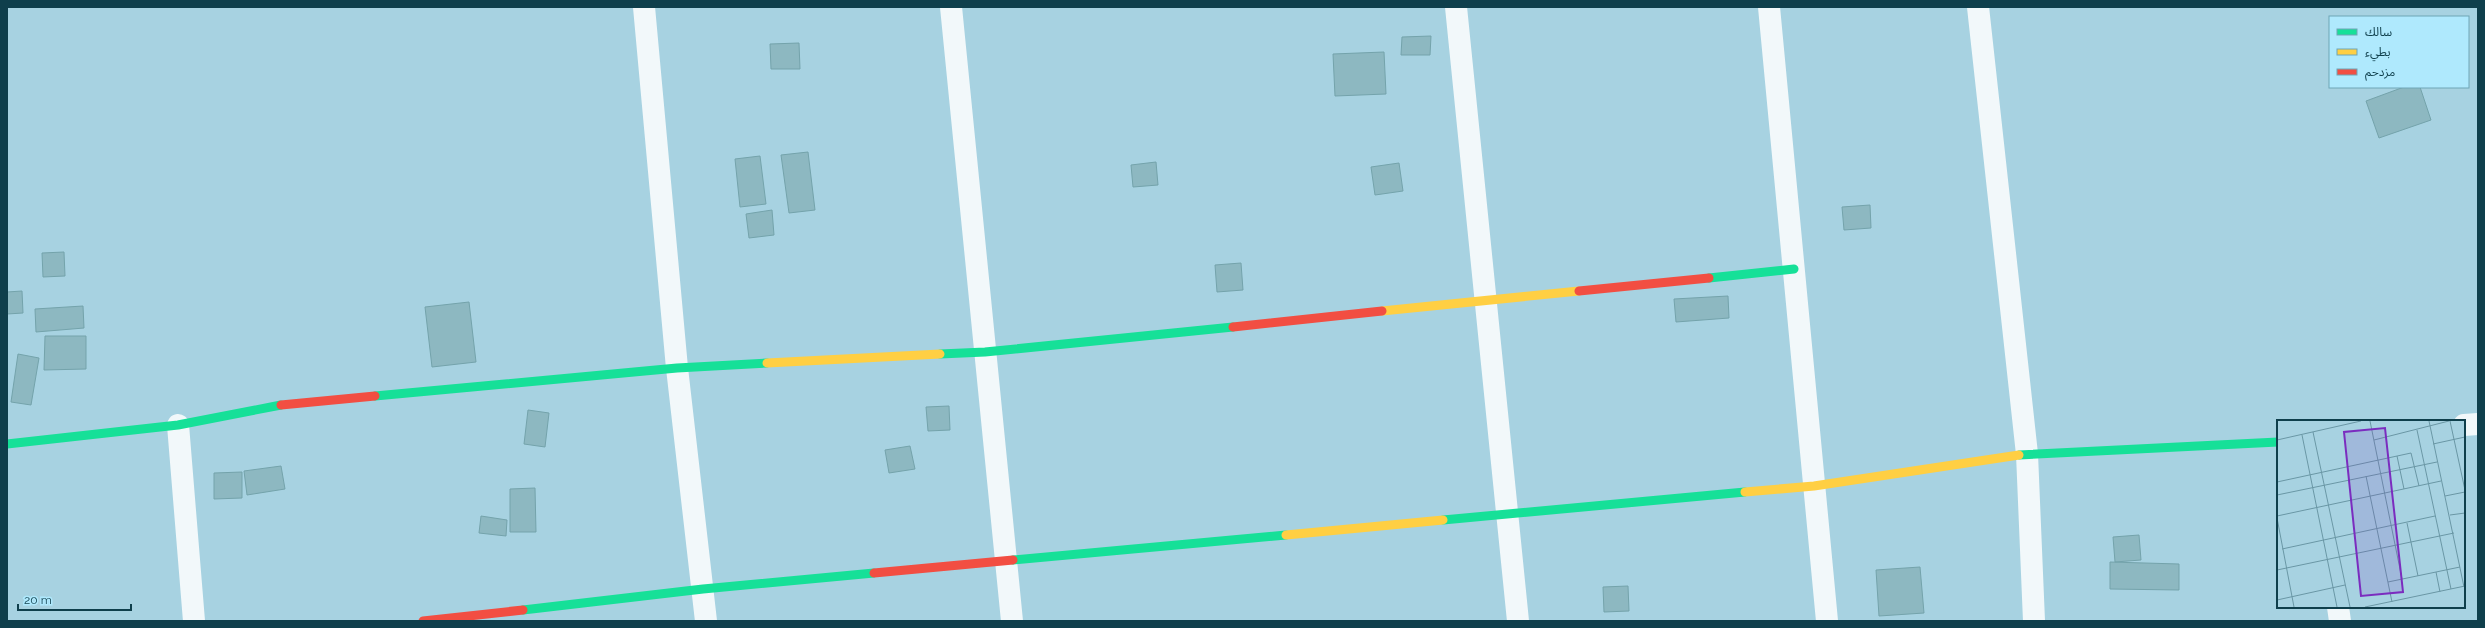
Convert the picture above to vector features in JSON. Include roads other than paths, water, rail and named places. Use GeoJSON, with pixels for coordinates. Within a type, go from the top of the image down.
{"type":"FeatureCollection","features":[{"type":"Feature","properties":{"kind":"street"},"geometry":{"type":"LineString","coordinates":[[644,7],[677,368],[706,621]]}},
{"type":"Feature","properties":{"kind":"street"},"geometry":{"type":"LineString","coordinates":[[951,7],[1012,621]]}},
{"type":"Feature","properties":{"kind":"street"},"geometry":{"type":"LineString","coordinates":[[1456,7],[1518,621]]}},
{"type":"Feature","properties":{"kind":"street"},"geometry":{"type":"LineString","coordinates":[[1769,7],[1827,621]]}},
{"type":"Feature","properties":{"kind":"street"},"geometry":{"type":"LineString","coordinates":[[1978,7],[2027,454],[2034,621]]}},
{"type":"Feature","properties":{"kind":"street"},"geometry":{"type":"LineString","coordinates":[[7,444],[178,425],[271,406],[677,368],[985,352],[1794,269]]}},
{"type":"Feature","properties":{"kind":"street"},"geometry":{"type":"LineString","coordinates":[[2465,425],[2478,424]]}},
{"type":"Feature","properties":{"kind":"street"},"geometry":{"type":"LineString","coordinates":[[178,425],[194,621]]}},
{"type":"Feature","properties":{"kind":"street"},"geometry":{"type":"LineString","coordinates":[[423,621],[703,589],[1814,486],[2027,454],[2277,442]]}},
{"type":"Feature","properties":{"kind":"street"},"geometry":{"type":"LineString","coordinates":[[2338,608],[2340,621]]}}]}
